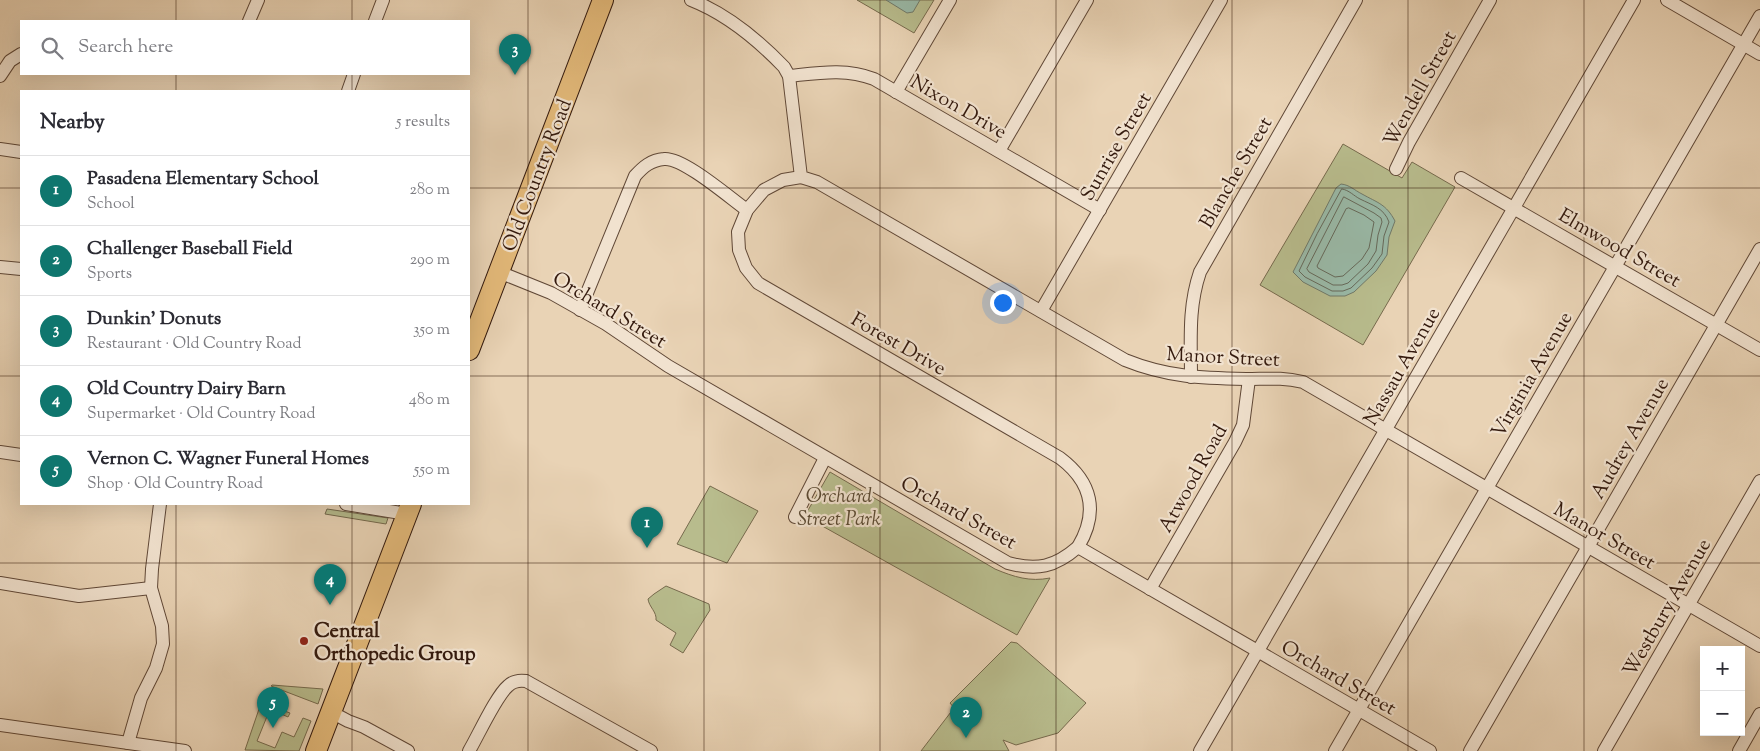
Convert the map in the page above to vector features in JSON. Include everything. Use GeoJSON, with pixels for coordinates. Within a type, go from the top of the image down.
{"type":"FeatureCollection","features":[{"type":"Feature","properties":{"kind":"main road","name":"Old Country Road"},"geometry":{"type":"LineString","coordinates":[[470,344],[603,0]]}},
{"type":"Feature","properties":{"kind":"main road"},"geometry":{"type":"LineString","coordinates":[[316,751],[409,509]]}},
{"type":"Feature","properties":{"kind":"street"},"geometry":{"type":"LineString","coordinates":[[249,20],[258,0]]}},
{"type":"Feature","properties":{"kind":"street"},"geometry":{"type":"LineString","coordinates":[[374,20],[383,0]]}},
{"type":"Feature","properties":{"kind":"street"},"geometry":{"type":"LineString","coordinates":[[691,0],[712,4],[784,67],[789,76],[801,177]]}},
{"type":"Feature","properties":{"kind":"street"},"geometry":{"type":"LineString","coordinates":[[896,92],[950,0]]}},
{"type":"Feature","properties":{"kind":"street"},"geometry":{"type":"LineString","coordinates":[[999,151],[1086,0]]}},
{"type":"Feature","properties":{"kind":"street","name":"Sunrise Street"},"geometry":{"type":"LineString","coordinates":[[1041,312],[1221,0]]}},
{"type":"Feature","properties":{"kind":"street","name":"Blanche Street"},"geometry":{"type":"LineString","coordinates":[[1191,377],[1191,306],[1193,290],[1200,272],[1356,0]]}},
{"type":"Feature","properties":{"kind":"street","name":"Wendell Street"},"geometry":{"type":"LineString","coordinates":[[1396,169],[1409,142],[1490,0]]}},
{"type":"Feature","properties":{"kind":"street","name":"Nassau Avenue"},"geometry":{"type":"LineString","coordinates":[[1200,751],[1634,0]]}},
{"type":"Feature","properties":{"kind":"street"},"geometry":{"type":"LineString","coordinates":[[1668,0],[1760,54]]}},
{"type":"Feature","properties":{"kind":"street","name":"Virginia Avenue"},"geometry":{"type":"LineString","coordinates":[[1335,751],[1760,16]]}},
{"type":"Feature","properties":{"kind":"street"},"geometry":{"type":"LineString","coordinates":[[0,76],[10,61],[20,55]]}},
{"type":"Feature","properties":{"kind":"street","name":"Nixon Drive"},"geometry":{"type":"LineString","coordinates":[[789,76],[824,72],[847,72],[874,79],[1100,210]]}},
{"type":"Feature","properties":{"kind":"street"},"geometry":{"type":"LineString","coordinates":[[348,90],[354,75]]}},
{"type":"Feature","properties":{"kind":"street"},"geometry":{"type":"LineString","coordinates":[[0,149],[20,152]]}},
{"type":"Feature","properties":{"kind":"street"},"geometry":{"type":"LineString","coordinates":[[580,310],[635,176],[644,166],[654,160],[666,158],[676,161],[715,186],[747,210]]}},
{"type":"Feature","properties":{"kind":"street","name":"Manor Street"},"geometry":{"type":"LineString","coordinates":[[801,177],[817,182],[1125,360],[1161,373],[1191,377],[1283,378],[1303,382],[1760,646]]}},
{"type":"Feature","properties":{"kind":"street","name":"Forest Drive"},"geometry":{"type":"LineString","coordinates":[[801,177],[783,180],[764,190],[747,210],[738,232],[740,250],[746,268],[758,282],[1060,458],[1070,466],[1083,483],[1090,505],[1087,532],[1078,547]]}},
{"type":"Feature","properties":{"kind":"street","name":"Elmwood Street"},"geometry":{"type":"LineString","coordinates":[[1461,178],[1760,350]]}},
{"type":"Feature","properties":{"kind":"street","name":"Audrey Avenue"},"geometry":{"type":"LineString","coordinates":[[1470,751],[1760,248]]}},
{"type":"Feature","properties":{"kind":"street"},"geometry":{"type":"LineString","coordinates":[[0,266],[20,270]]}},
{"type":"Feature","properties":{"kind":"street","name":"Orchard Street"},"geometry":{"type":"LineString","coordinates":[[499,272],[551,293],[606,324],[668,366],[1008,563],[1024,567],[1046,566],[1064,559],[1078,547],[1430,751]]}},
{"type":"Feature","properties":{"kind":"street","name":"Atwood Road"},"geometry":{"type":"LineString","coordinates":[[1150,589],[1235,442],[1243,425],[1249,379]]}},
{"type":"Feature","properties":{"kind":"street"},"geometry":{"type":"LineString","coordinates":[[0,452],[20,455]]}},
{"type":"Feature","properties":{"kind":"street"},"geometry":{"type":"LineString","coordinates":[[795,517],[825,458]]}},
{"type":"Feature","properties":{"kind":"street","name":"Westbury Avenue"},"geometry":{"type":"LineString","coordinates":[[1604,751],[1760,482]]}},
{"type":"Feature","properties":{"kind":"street"},"geometry":{"type":"LineString","coordinates":[[128,743],[141,698],[156,668],[163,644],[162,626],[151,588],[160,505]]}},
{"type":"Feature","properties":{"kind":"street"},"geometry":{"type":"LineString","coordinates":[[359,505],[409,509]]}},
{"type":"Feature","properties":{"kind":"street"},"geometry":{"type":"LineString","coordinates":[[0,584],[79,596],[151,588]]}},
{"type":"Feature","properties":{"kind":"street"},"geometry":{"type":"LineString","coordinates":[[469,751],[499,697],[507,686],[520,680],[526,681],[651,751]]}},
{"type":"Feature","properties":{"kind":"street"},"geometry":{"type":"LineString","coordinates":[[331,712],[372,731],[408,751]]}},
{"type":"Feature","properties":{"kind":"street"},"geometry":{"type":"LineString","coordinates":[[1739,751],[1760,714]]}},
{"type":"Feature","properties":{"kind":"street"},"geometry":{"type":"LineString","coordinates":[[0,725],[185,751]]}},
{"type":"Feature","properties":{"kind":"green space"},"geometry":{"type":"Polygon","coordinates":[[[857,0],[934,0],[914,33],[857,0]]]}},
{"type":"Feature","properties":{"kind":"green space"},"geometry":{"type":"Polygon","coordinates":[[[1343,144],[1402,178],[1412,162],[1455,187],[1363,345],[1260,285],[1343,144]]]}},
{"type":"Feature","properties":{"kind":"green space","name":"Orchard Street Park"},"geometry":{"type":"Polygon","coordinates":[[[830,472],[995,569],[1022,578],[1050,578],[1017,635],[808,518],[810,514],[807,512],[830,472]]]}},
{"type":"Feature","properties":{"kind":"green space"},"geometry":{"type":"Polygon","coordinates":[[[710,486],[758,511],[727,563],[677,544],[710,486]]]}},
{"type":"Feature","properties":{"kind":"green space"},"geometry":{"type":"Polygon","coordinates":[[[327,509],[388,518],[386,524],[325,514],[327,509]]]}},
{"type":"Feature","properties":{"kind":"green space"},"geometry":{"type":"Polygon","coordinates":[[[666,586],[709,604],[710,610],[683,653],[670,645],[676,633],[656,620],[648,599],[666,586]]]}},
{"type":"Feature","properties":{"kind":"green space"},"geometry":{"type":"Polygon","coordinates":[[[1011,642],[1017,643],[1086,703],[1058,733],[1016,745],[1003,740],[1009,751],[921,751],[954,708],[950,703],[1011,642]]]}},
{"type":"Feature","properties":{"kind":"green space"},"geometry":{"type":"Polygon","coordinates":[[[272,685],[323,689],[318,704],[272,685]]]}},
{"type":"Feature","properties":{"kind":"green space"},"geometry":{"type":"Polygon","coordinates":[[[268,705],[290,713],[288,717],[270,709],[257,741],[275,748],[282,732],[294,737],[303,718],[311,721],[299,751],[245,750],[259,709],[268,705]]]}},
{"type":"Feature","properties":{"kind":"water"},"geometry":{"type":"Polygon","coordinates":[[[886,0],[920,0],[913,12],[907,13],[886,0]]]}},
{"type":"Feature","properties":{"kind":"water"},"geometry":{"type":"Polygon","coordinates":[[[1341,184],[1381,204],[1395,221],[1389,237],[1387,255],[1376,271],[1354,292],[1345,296],[1330,296],[1303,282],[1293,272],[1336,188],[1341,184]]]}},
{"type":"Feature","properties":{"kind":"place","name":"Dunkin' Donuts"},"geometry":{"type":"Point","coordinates":[515,75]}},
{"type":"Feature","properties":{"kind":"place","name":"Pasadena Elementary School"},"geometry":{"type":"Point","coordinates":[647,548]}},
{"type":"Feature","properties":{"kind":"place","name":"Old Country Dairy Barn"},"geometry":{"type":"Point","coordinates":[330,605]}},
{"type":"Feature","properties":{"kind":"place","name":"Central Orthopedic Group"},"geometry":{"type":"Point","coordinates":[304,641]}},
{"type":"Feature","properties":{"kind":"place","name":"Vernon C. Wagner Funeral Homes"},"geometry":{"type":"Point","coordinates":[273,728]}},
{"type":"Feature","properties":{"kind":"place","name":"Challenger Baseball Field"},"geometry":{"type":"Point","coordinates":[966,738]}}]}
